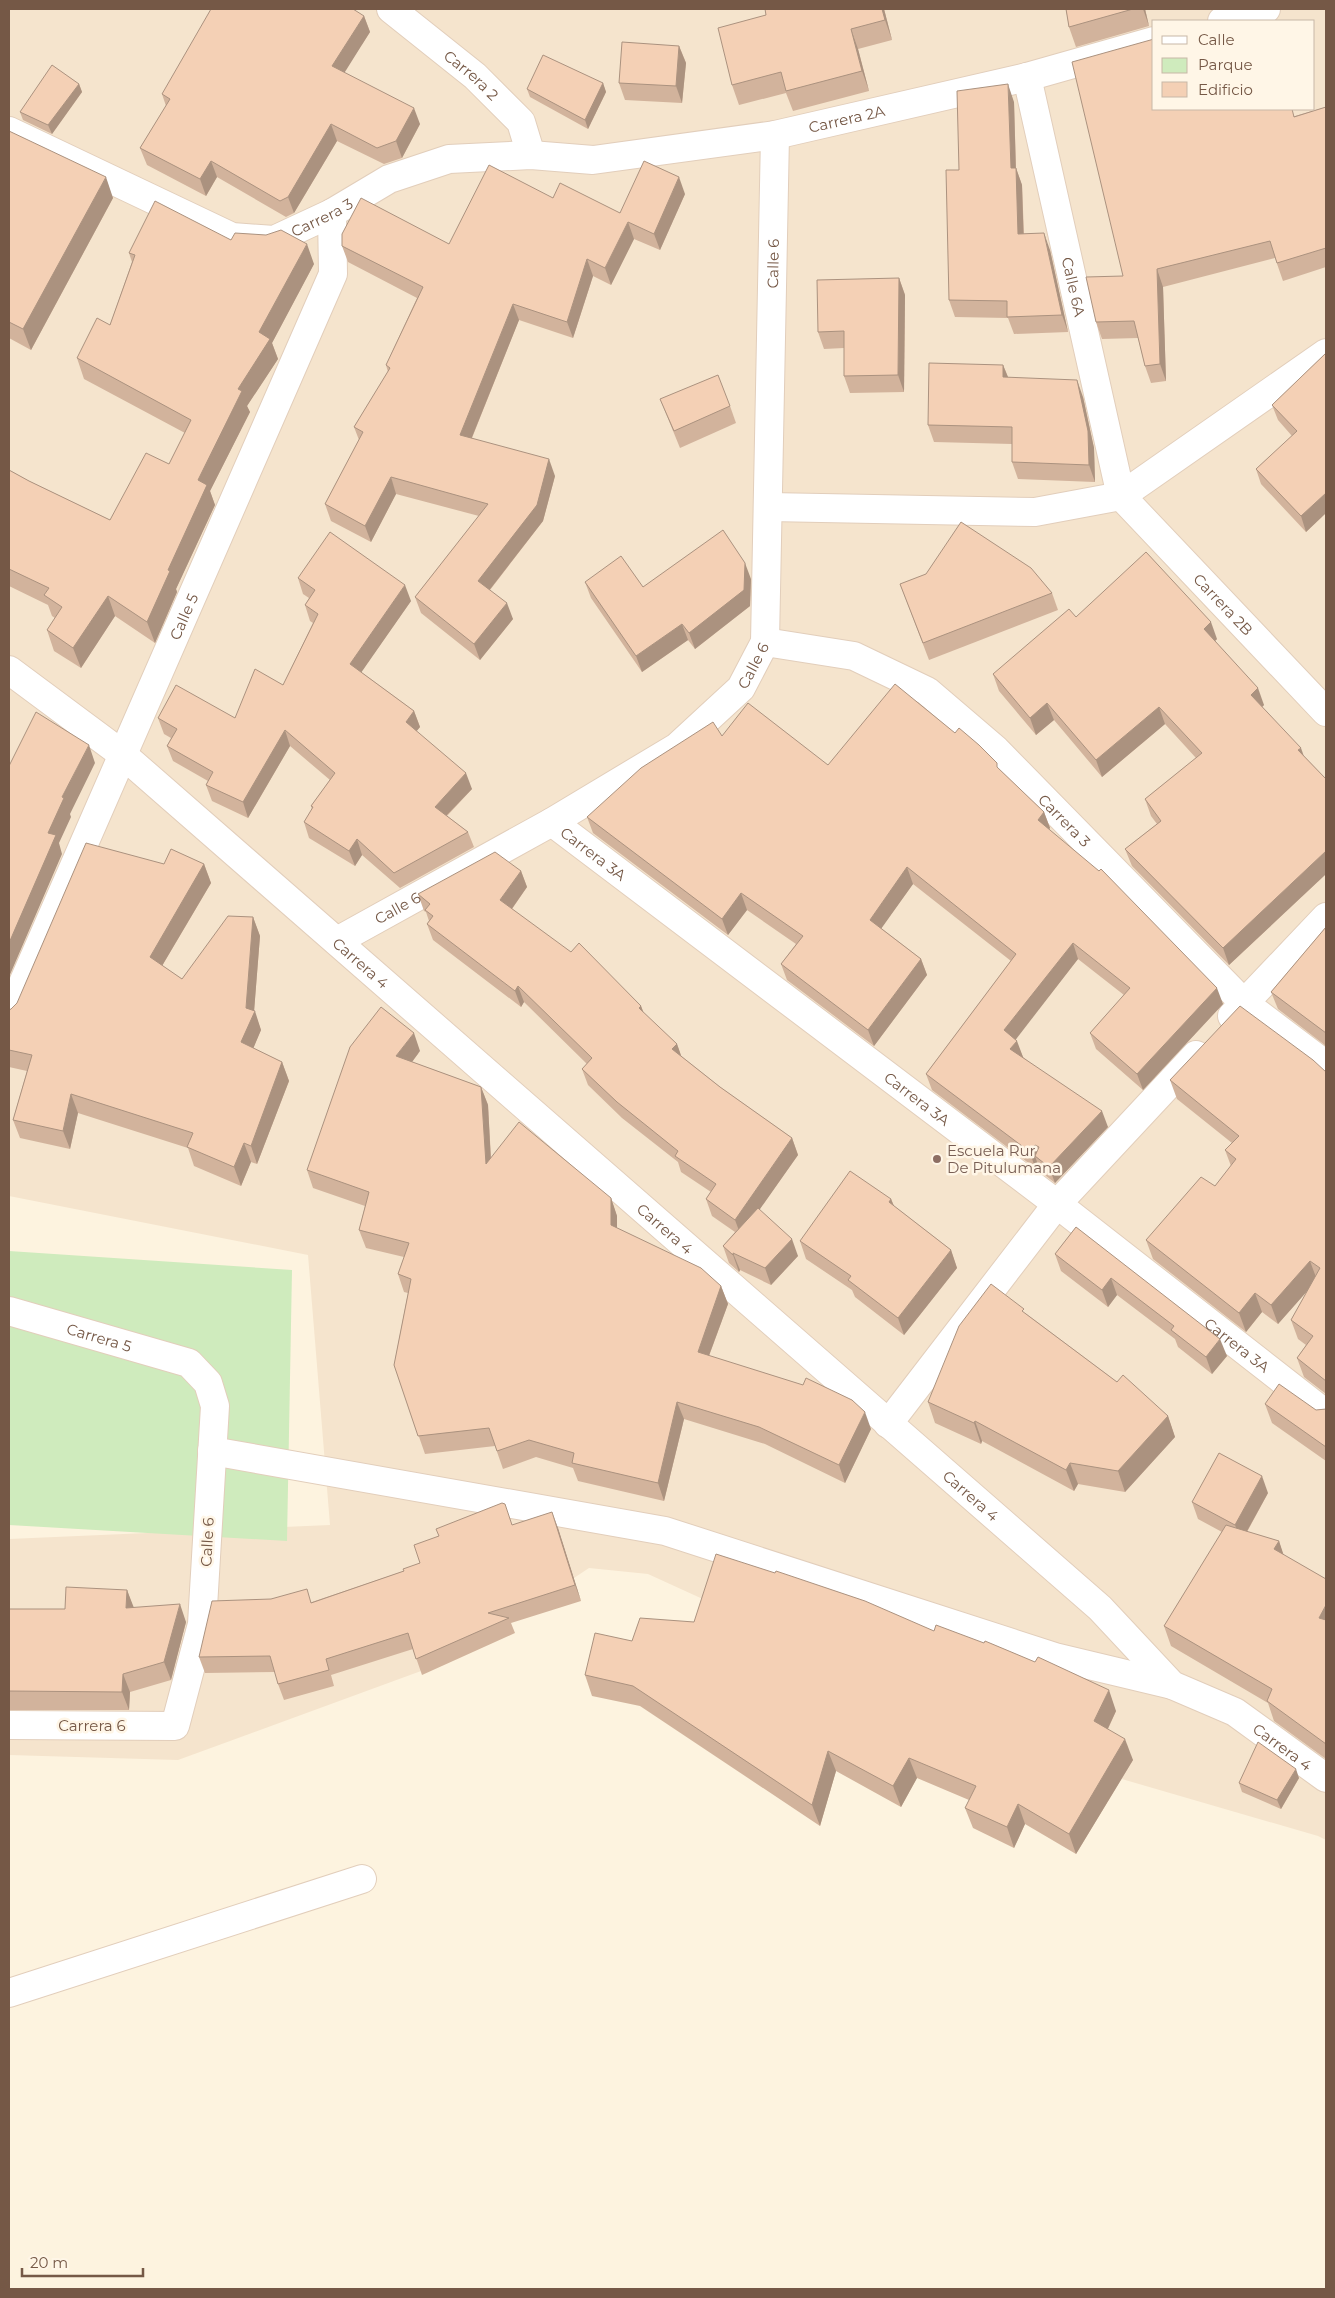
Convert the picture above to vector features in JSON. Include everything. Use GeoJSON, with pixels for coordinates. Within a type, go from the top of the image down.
{"type":"FeatureCollection","features":[{"type":"Feature","properties":{"kind":"street","name":"Carrera 2"},"geometry":{"type":"LineString","coordinates":[[391,9],[475,76],[521,122],[532,155]]}},
{"type":"Feature","properties":{"kind":"street"},"geometry":{"type":"LineString","coordinates":[[1226,20],[1266,9]]}},
{"type":"Feature","properties":{"kind":"street","name":"Carrera 2A"},"geometry":{"type":"LineString","coordinates":[[532,155],[593,160],[775,134],[1028,77],[1152,42]]}},
{"type":"Feature","properties":{"kind":"street","name":"Calle 6A"},"geometry":{"type":"LineString","coordinates":[[1028,77],[1121,496]]}},
{"type":"Feature","properties":{"kind":"street","name":"Carrera 3"},"geometry":{"type":"LineString","coordinates":[[9,131],[232,237],[274,240],[332,213],[389,179],[449,159],[532,155]]}},
{"type":"Feature","properties":{"kind":"street","name":"Calle 6"},"geometry":{"type":"LineString","coordinates":[[337,942],[552,822],[677,747],[741,688],[765,642],[775,134]]}},
{"type":"Feature","properties":{"kind":"street","name":"Calle 5"},"geometry":{"type":"LineString","coordinates":[[9,1015],[333,274],[332,213]]}},
{"type":"Feature","properties":{"kind":"street"},"geometry":{"type":"LineString","coordinates":[[769,507],[1035,512],[1121,496],[1326,352]]}},
{"type":"Feature","properties":{"kind":"street","name":"Carrera 2B"},"geometry":{"type":"LineString","coordinates":[[1121,496],[1326,712]]}},
{"type":"Feature","properties":{"kind":"street","name":"Carrera 3"},"geometry":{"type":"LineString","coordinates":[[765,642],[854,656],[928,691],[996,750],[1244,1003],[1326,1065]]}},
{"type":"Feature","properties":{"kind":"street","name":"Carrera 4"},"geometry":{"type":"LineString","coordinates":[[9,670],[122,754],[1100,1608],[1172,1684],[1235,1712],[1326,1778]]}},
{"type":"Feature","properties":{"kind":"street","name":"Carrera 3A"},"geometry":{"type":"LineString","coordinates":[[552,822],[1057,1204],[1326,1414]]}},
{"type":"Feature","properties":{"kind":"street"},"geometry":{"type":"LineString","coordinates":[[888,1424],[1057,1204],[1326,917]]}},
{"type":"Feature","properties":{"kind":"street","name":"Carrera 5"},"geometry":{"type":"LineString","coordinates":[[9,1311],[189,1363]]}},
{"type":"Feature","properties":{"kind":"street","name":"Calle 6"},"geometry":{"type":"LineString","coordinates":[[175,1726],[202,1624],[215,1406],[208,1383],[189,1363]]}},
{"type":"Feature","properties":{"kind":"street"},"geometry":{"type":"LineString","coordinates":[[212,1451],[665,1531],[1055,1657],[1172,1684]]}},
{"type":"Feature","properties":{"kind":"street","name":"Carrera 6"},"geometry":{"type":"LineString","coordinates":[[9,1725],[175,1726]]}},
{"type":"Feature","properties":{"kind":"street"},"geometry":{"type":"LineString","coordinates":[[9,1993],[362,1879]]}},
{"type":"Feature","properties":{"kind":"shaded area"},"geometry":{"type":"Polygon","coordinates":[[[9,9],[1326,9],[1326,1840],[1318,1836],[1053,1759],[648,1574],[589,1568],[451,1660],[178,1760],[9,1755],[9,1539],[330,1525],[308,1255],[9,1196],[9,9]]]}},
{"type":"Feature","properties":{"kind":"green space"},"geometry":{"type":"Polygon","coordinates":[[[9,1251],[292,1270],[287,1541],[9,1525],[9,1251]]]}},
{"type":"Feature","properties":{"kind":"building"},"geometry":{"type":"Polygon","coordinates":[[[211,9],[353,9],[364,16],[332,66],[414,108],[396,141],[377,148],[331,124],[288,197],[280,201],[211,161],[200,179],[140,148],[170,99],[162,94],[211,9]]]}},
{"type":"Feature","properties":{"kind":"building"},"geometry":{"type":"Polygon","coordinates":[[[765,9],[882,9],[885,20],[851,29],[862,71],[786,91],[781,72],[732,85],[718,28],[766,15],[765,9]]]}},
{"type":"Feature","properties":{"kind":"building"},"geometry":{"type":"Polygon","coordinates":[[[1066,9],[1133,9],[1069,27],[1066,9]]]}},
{"type":"Feature","properties":{"kind":"building"},"geometry":{"type":"Polygon","coordinates":[[[1152,40],[1152,110],[1292,110],[1294,117],[1326,107],[1326,248],[1277,263],[1270,241],[1157,269],[1160,364],[1145,366],[1134,321],[1096,322],[1086,277],[1123,276],[1072,62],[1152,40]]]}},
{"type":"Feature","properties":{"kind":"building"},"geometry":{"type":"Polygon","coordinates":[[[622,42],[679,46],[676,86],[619,83],[622,42]]]}},
{"type":"Feature","properties":{"kind":"building"},"geometry":{"type":"Polygon","coordinates":[[[543,55],[603,83],[585,120],[527,89],[543,55]]]}},
{"type":"Feature","properties":{"kind":"building"},"geometry":{"type":"Polygon","coordinates":[[[52,65],[79,84],[48,125],[20,112],[52,65]]]}},
{"type":"Feature","properties":{"kind":"building"},"geometry":{"type":"Polygon","coordinates":[[[1008,84],[1011,168],[1016,168],[1018,234],[1044,233],[1062,315],[1007,317],[1007,301],[949,300],[946,170],[959,170],[957,91],[1008,84]]]}},
{"type":"Feature","properties":{"kind":"building"},"geometry":{"type":"Polygon","coordinates":[[[9,131],[106,177],[23,329],[9,322],[9,131]]]}},
{"type":"Feature","properties":{"kind":"building"},"geometry":{"type":"Polygon","coordinates":[[[644,161],[679,177],[654,234],[628,222],[605,268],[587,259],[567,322],[513,304],[460,435],[549,459],[537,505],[478,581],[507,603],[474,644],[415,597],[488,504],[391,477],[365,526],[325,504],[363,432],[354,427],[390,368],[386,365],[423,287],[342,246],[342,234],[361,198],[449,244],[489,165],[553,198],[560,183],[620,213],[644,161]]]}},
{"type":"Feature","properties":{"kind":"building"},"geometry":{"type":"Polygon","coordinates":[[[155,201],[231,240],[235,233],[266,235],[281,230],[307,244],[259,332],[270,339],[238,389],[242,391],[198,480],[207,485],[168,570],[170,571],[147,622],[108,596],[73,648],[47,630],[62,607],[44,595],[49,588],[9,569],[9,470],[110,520],[146,453],[169,464],[191,420],[77,358],[97,318],[110,325],[135,255],[129,253],[155,201]]]}},
{"type":"Feature","properties":{"kind":"building"},"geometry":{"type":"Polygon","coordinates":[[[899,278],[898,375],[844,376],[844,331],[818,332],[817,280],[899,278]]]}},
{"type":"Feature","properties":{"kind":"building"},"geometry":{"type":"Polygon","coordinates":[[[1326,353],[1326,493],[1301,516],[1256,469],[1297,431],[1272,405],[1326,353]]]}},
{"type":"Feature","properties":{"kind":"building"},"geometry":{"type":"Polygon","coordinates":[[[929,363],[1003,365],[1003,377],[1077,380],[1088,431],[1089,465],[1012,462],[1012,427],[928,425],[929,363]]]}},
{"type":"Feature","properties":{"kind":"building"},"geometry":{"type":"Polygon","coordinates":[[[718,375],[730,406],[674,431],[660,399],[718,375]]]}},
{"type":"Feature","properties":{"kind":"building"},"geometry":{"type":"Polygon","coordinates":[[[961,522],[1031,568],[1052,593],[923,643],[900,584],[926,574],[961,522]]]}},
{"type":"Feature","properties":{"kind":"building"},"geometry":{"type":"Polygon","coordinates":[[[723,530],[745,563],[744,590],[689,633],[682,624],[636,656],[585,582],[621,556],[643,587],[723,530]]]}},
{"type":"Feature","properties":{"kind":"building"},"geometry":{"type":"Polygon","coordinates":[[[330,532],[405,585],[350,664],[414,711],[406,722],[466,773],[435,807],[468,832],[394,873],[357,839],[349,851],[304,822],[313,807],[311,806],[335,773],[285,730],[243,802],[206,785],[213,772],[167,746],[177,729],[158,718],[176,685],[235,718],[255,669],[283,685],[318,614],[305,605],[315,590],[298,578],[330,532]]]}},
{"type":"Feature","properties":{"kind":"building"},"geometry":{"type":"Polygon","coordinates":[[[1146,552],[1211,622],[1204,629],[1258,688],[1251,695],[1301,748],[1298,750],[1326,779],[1326,851],[1223,948],[1125,849],[1161,821],[1145,799],[1202,753],[1159,707],[1096,760],[1047,703],[1030,718],[993,674],[1069,609],[1076,617],[1146,552]]]}},
{"type":"Feature","properties":{"kind":"building"},"geometry":{"type":"Polygon","coordinates":[[[895,684],[955,733],[959,728],[979,745],[997,763],[997,767],[1044,812],[1038,820],[1099,871],[1101,869],[1217,988],[1137,1074],[1090,1033],[1130,988],[1073,943],[1004,1030],[1017,1041],[1010,1049],[1102,1111],[1049,1167],[1035,1156],[1039,1147],[1035,1145],[1030,1152],[926,1074],[1016,954],[907,867],[870,920],[921,959],[868,1030],[781,964],[803,936],[741,893],[722,919],[587,817],[641,768],[713,722],[722,736],[748,703],[828,765],[895,684]]]}},
{"type":"Feature","properties":{"kind":"building"},"geometry":{"type":"Polygon","coordinates":[[[36,712],[89,745],[62,797],[64,798],[48,833],[56,835],[9,943],[9,766],[36,712]]]}},
{"type":"Feature","properties":{"kind":"building"},"geometry":{"type":"Polygon","coordinates":[[[86,843],[164,864],[171,849],[204,864],[150,957],[182,979],[228,916],[253,917],[246,1008],[255,1011],[241,1042],[282,1062],[251,1146],[244,1143],[234,1167],[187,1147],[193,1133],[71,1094],[63,1131],[13,1120],[32,1055],[9,1050],[9,1010],[17,1003],[86,843]]]}},
{"type":"Feature","properties":{"kind":"building"},"geometry":{"type":"Polygon","coordinates":[[[495,852],[521,871],[500,900],[571,952],[579,943],[641,1006],[639,1008],[677,1044],[672,1049],[720,1087],[792,1138],[735,1220],[706,1199],[716,1184],[675,1156],[678,1151],[617,1102],[582,1069],[592,1058],[518,986],[515,991],[427,924],[433,916],[425,910],[430,904],[418,894],[495,852]]]}},
{"type":"Feature","properties":{"kind":"building"},"geometry":{"type":"Polygon","coordinates":[[[1326,927],[1326,1033],[1271,992],[1326,927]]]}},
{"type":"Feature","properties":{"kind":"building"},"geometry":{"type":"Polygon","coordinates":[[[1240,1006],[1313,1060],[1326,1072],[1326,1381],[1297,1358],[1313,1336],[1291,1320],[1320,1268],[1310,1261],[1271,1305],[1255,1293],[1239,1313],[1146,1240],[1201,1177],[1215,1186],[1236,1159],[1225,1150],[1239,1136],[1170,1080],[1240,1006]]]}},
{"type":"Feature","properties":{"kind":"building"},"geometry":{"type":"Polygon","coordinates":[[[381,1007],[414,1033],[396,1056],[481,1087],[486,1164],[519,1122],[611,1198],[611,1225],[701,1268],[721,1286],[698,1352],[803,1385],[806,1378],[852,1400],[865,1412],[839,1465],[759,1427],[677,1402],[658,1483],[572,1463],[574,1453],[529,1440],[497,1451],[489,1428],[418,1436],[394,1365],[411,1279],[398,1274],[409,1243],[359,1230],[369,1192],[307,1170],[350,1047],[381,1007]]]}},
{"type":"Feature","properties":{"kind":"building"},"geometry":{"type":"Polygon","coordinates":[[[850,1171],[891,1199],[889,1202],[951,1250],[898,1318],[848,1280],[851,1276],[800,1241],[850,1171]]]}},
{"type":"Feature","properties":{"kind":"building"},"geometry":{"type":"Polygon","coordinates":[[[758,1208],[792,1239],[765,1268],[733,1253],[733,1255],[723,1246],[758,1208]]]}},
{"type":"Feature","properties":{"kind":"building"},"geometry":{"type":"Polygon","coordinates":[[[1076,1227],[1220,1339],[1206,1357],[1171,1330],[1174,1326],[1111,1278],[1102,1290],[1055,1254],[1076,1227]]]}},
{"type":"Feature","properties":{"kind":"building"},"geometry":{"type":"Polygon","coordinates":[[[991,1284],[1024,1309],[1022,1311],[1117,1382],[1123,1375],[1168,1416],[1118,1471],[1070,1463],[1066,1470],[975,1421],[974,1423],[928,1402],[959,1326],[991,1284]]]}},
{"type":"Feature","properties":{"kind":"building"},"geometry":{"type":"Polygon","coordinates":[[[1279,1384],[1316,1410],[1326,1409],[1326,1447],[1265,1404],[1279,1384]]]}},
{"type":"Feature","properties":{"kind":"building"},"geometry":{"type":"Polygon","coordinates":[[[1219,1453],[1262,1476],[1235,1525],[1192,1502],[1219,1453]]]}},
{"type":"Feature","properties":{"kind":"building"},"geometry":{"type":"Polygon","coordinates":[[[502,1503],[505,1504],[512,1525],[552,1512],[575,1585],[488,1613],[509,1618],[416,1659],[408,1633],[326,1659],[329,1670],[278,1684],[270,1656],[199,1657],[212,1601],[271,1599],[307,1589],[311,1603],[404,1571],[403,1569],[420,1563],[414,1545],[439,1536],[436,1529],[502,1503]]]}},
{"type":"Feature","properties":{"kind":"building"},"geometry":{"type":"Polygon","coordinates":[[[1226,1525],[1279,1541],[1274,1549],[1326,1579],[1326,1605],[1319,1618],[1326,1620],[1326,1744],[1267,1701],[1272,1689],[1164,1626],[1226,1525]]]}},
{"type":"Feature","properties":{"kind":"building"},"geometry":{"type":"Polygon","coordinates":[[[716,1554],[775,1573],[776,1571],[865,1601],[934,1631],[936,1625],[984,1643],[985,1641],[1035,1662],[1038,1657],[1109,1690],[1094,1721],[1125,1739],[1069,1834],[1018,1804],[1007,1827],[965,1808],[976,1786],[909,1758],[893,1786],[828,1751],[812,1805],[633,1686],[585,1675],[595,1633],[632,1641],[640,1618],[694,1622],[716,1554]]]}},
{"type":"Feature","properties":{"kind":"building"},"geometry":{"type":"Polygon","coordinates":[[[66,1587],[127,1590],[126,1608],[180,1604],[164,1662],[123,1674],[122,1692],[9,1691],[9,1609],[65,1609],[66,1587]]]}},
{"type":"Feature","properties":{"kind":"building"},"geometry":{"type":"Polygon","coordinates":[[[1258,1742],[1296,1769],[1277,1800],[1239,1783],[1258,1742]]]}},
{"type":"Feature","properties":{"kind":"place","name":"Escuela Rur De Pitulumana"},"geometry":{"type":"Point","coordinates":[937,1159]}}]}
